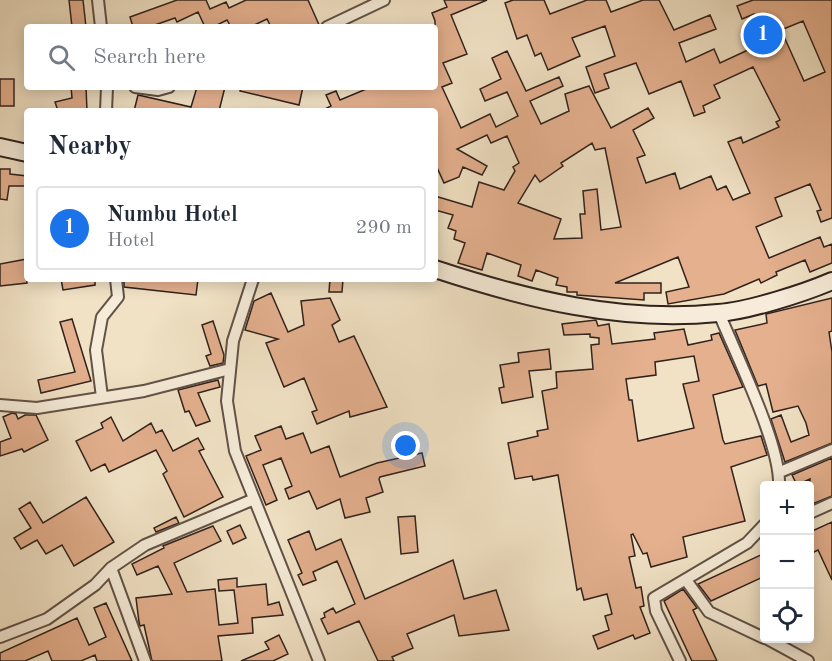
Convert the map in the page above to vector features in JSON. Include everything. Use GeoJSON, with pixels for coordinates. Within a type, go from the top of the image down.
{"type":"FeatureCollection","features":[{"type":"Feature","properties":{"kind":"street"},"geometry":{"type":"LineString","coordinates":[[98,0],[101,24]]}},
{"type":"Feature","properties":{"kind":"street"},"geometry":{"type":"LineString","coordinates":[[333,24],[384,0]]}},
{"type":"Feature","properties":{"kind":"street"},"geometry":{"type":"LineString","coordinates":[[106,90],[106,108]]}},
{"type":"Feature","properties":{"kind":"street"},"geometry":{"type":"LineString","coordinates":[[0,147],[24,152]]}},
{"type":"Feature","properties":{"kind":"street"},"geometry":{"type":"LineString","coordinates":[[438,270],[525,296],[597,311],[719,314],[810,290],[832,281]]}},
{"type":"Feature","properties":{"kind":"street"},"geometry":{"type":"LineString","coordinates":[[102,397],[96,350],[102,317],[118,297],[116,282]]}},
{"type":"Feature","properties":{"kind":"street"},"geometry":{"type":"LineString","coordinates":[[252,282],[233,340],[230,369],[227,401],[235,451],[252,500],[319,661]]}},
{"type":"Feature","properties":{"kind":"street"},"geometry":{"type":"LineString","coordinates":[[719,314],[761,416],[780,472],[779,481]]}},
{"type":"Feature","properties":{"kind":"street"},"geometry":{"type":"LineString","coordinates":[[0,405],[37,408],[144,391],[230,369]]}},
{"type":"Feature","properties":{"kind":"street"},"geometry":{"type":"LineString","coordinates":[[780,472],[832,450]]}},
{"type":"Feature","properties":{"kind":"street"},"geometry":{"type":"LineString","coordinates":[[0,636],[46,619],[95,585],[111,568],[145,545],[252,500]]}},
{"type":"Feature","properties":{"kind":"street"},"geometry":{"type":"LineString","coordinates":[[814,511],[832,503]]}},
{"type":"Feature","properties":{"kind":"street"},"geometry":{"type":"LineString","coordinates":[[680,661],[656,611],[654,598],[747,543],[760,530]]}},
{"type":"Feature","properties":{"kind":"street"},"geometry":{"type":"LineString","coordinates":[[111,568],[145,661]]}},
{"type":"Feature","properties":{"kind":"street"},"geometry":{"type":"LineString","coordinates":[[686,580],[709,612],[760,636]]}},
{"type":"Feature","properties":{"kind":"street"},"geometry":{"type":"LineString","coordinates":[[774,643],[808,661]]}},
{"type":"Feature","properties":{"kind":"building"},"geometry":{"type":"Polygon","coordinates":[[[69,0],[83,0],[86,24],[72,24],[69,0]]]}},
{"type":"Feature","properties":{"kind":"building"},"geometry":{"type":"Polygon","coordinates":[[[177,0],[206,0],[210,9],[226,2],[229,8],[246,0],[308,0],[319,24],[270,24],[267,19],[256,24],[229,24],[227,20],[219,24],[204,24],[198,12],[177,22],[175,18],[158,24],[132,24],[130,17],[177,0]]]}},
{"type":"Feature","properties":{"kind":"building"},"geometry":{"type":"Polygon","coordinates":[[[444,0],[487,0],[451,15],[467,54],[443,63],[452,83],[442,87],[461,128],[490,114],[496,127],[518,116],[507,92],[485,101],[480,89],[501,79],[492,58],[507,51],[526,91],[559,77],[563,86],[530,101],[541,124],[569,111],[565,94],[589,86],[611,128],[648,108],[654,118],[633,130],[645,155],[637,158],[646,183],[675,173],[680,189],[711,176],[717,190],[726,186],[733,200],[750,193],[728,142],[741,137],[743,143],[779,127],[776,122],[780,120],[753,67],[714,85],[720,98],[703,106],[705,112],[694,116],[681,81],[649,94],[636,63],[604,74],[609,88],[595,93],[586,67],[615,56],[605,26],[572,38],[580,56],[548,70],[541,53],[535,56],[527,35],[517,39],[505,3],[513,0],[544,0],[550,14],[587,0],[606,0],[611,12],[643,0],[659,0],[674,30],[710,15],[716,29],[679,43],[686,62],[714,49],[720,63],[748,50],[743,36],[760,29],[754,14],[742,19],[737,6],[753,0],[832,0],[832,218],[821,222],[817,211],[821,210],[810,184],[775,198],[782,216],[756,227],[769,258],[820,237],[824,247],[832,244],[832,263],[810,272],[805,260],[776,272],[777,275],[761,283],[759,279],[724,294],[668,304],[666,292],[689,287],[678,257],[615,283],[661,283],[661,293],[644,293],[644,300],[577,295],[577,292],[567,292],[567,287],[556,285],[558,278],[536,270],[532,281],[518,276],[521,265],[487,253],[482,270],[458,263],[465,243],[454,239],[456,231],[448,228],[453,215],[438,211],[438,197],[472,207],[479,182],[504,190],[515,171],[513,167],[519,163],[507,136],[491,143],[487,135],[457,149],[487,166],[482,175],[463,167],[459,177],[444,183],[438,170],[438,108],[327,108],[331,106],[326,95],[336,91],[340,100],[364,90],[438,90],[438,24],[435,24],[432,13],[447,7],[444,0]],[[803,21],[781,30],[804,81],[825,72],[803,21]],[[592,143],[561,163],[563,166],[540,182],[535,175],[518,203],[561,219],[554,239],[582,238],[580,214],[585,214],[583,191],[597,189],[601,230],[621,227],[605,148],[595,150],[592,143]]]}},
{"type":"Feature","properties":{"kind":"building"},"geometry":{"type":"Polygon","coordinates":[[[0,79],[14,79],[14,106],[0,106],[0,79]]]}},
{"type":"Feature","properties":{"kind":"building"},"geometry":{"type":"Polygon","coordinates":[[[71,90],[86,90],[87,108],[57,108],[55,102],[72,98],[71,90]]]}},
{"type":"Feature","properties":{"kind":"building"},"geometry":{"type":"Polygon","coordinates":[[[196,90],[224,90],[220,108],[135,108],[138,95],[191,107],[196,90]]]}},
{"type":"Feature","properties":{"kind":"building"},"geometry":{"type":"Polygon","coordinates":[[[240,90],[302,90],[299,105],[240,90]]]}},
{"type":"Feature","properties":{"kind":"building"},"geometry":{"type":"Polygon","coordinates":[[[0,169],[10,169],[10,174],[24,176],[24,186],[9,186],[7,200],[0,199],[0,169]]]}},
{"type":"Feature","properties":{"kind":"building"},"geometry":{"type":"Polygon","coordinates":[[[24,260],[24,282],[27,283],[0,286],[0,264],[24,260]]]}},
{"type":"Feature","properties":{"kind":"building"},"geometry":{"type":"Polygon","coordinates":[[[62,282],[95,282],[95,285],[63,290],[62,282]]]}},
{"type":"Feature","properties":{"kind":"building"},"geometry":{"type":"Polygon","coordinates":[[[124,282],[198,282],[196,295],[124,287],[124,282]]]}},
{"type":"Feature","properties":{"kind":"building"},"geometry":{"type":"Polygon","coordinates":[[[330,282],[343,282],[342,292],[329,292],[330,282]]]}},
{"type":"Feature","properties":{"kind":"building"},"geometry":{"type":"Polygon","coordinates":[[[271,293],[288,332],[304,325],[301,301],[330,298],[340,320],[332,325],[339,342],[354,336],[387,407],[350,417],[349,411],[317,424],[312,412],[317,410],[304,378],[284,387],[266,343],[278,339],[245,330],[254,301],[271,293]]]}},
{"type":"Feature","properties":{"kind":"building"},"geometry":{"type":"Polygon","coordinates":[[[832,298],[832,331],[829,332],[832,352],[832,443],[785,462],[771,419],[781,415],[791,442],[809,435],[806,423],[798,406],[773,412],[766,384],[758,386],[735,330],[767,323],[766,314],[832,298]]]}},
{"type":"Feature","properties":{"kind":"building"},"geometry":{"type":"Polygon","coordinates":[[[72,319],[91,381],[41,393],[38,380],[75,372],[60,322],[72,319]]]}},
{"type":"Feature","properties":{"kind":"building"},"geometry":{"type":"Polygon","coordinates":[[[596,320],[598,326],[609,324],[612,344],[655,339],[654,333],[684,329],[688,345],[712,340],[711,335],[719,333],[743,387],[713,395],[723,440],[725,444],[761,436],[767,455],[731,467],[745,521],[683,537],[687,557],[651,567],[647,553],[643,554],[633,534],[631,535],[635,556],[629,557],[636,588],[641,587],[644,606],[640,607],[650,633],[635,639],[633,635],[598,649],[593,636],[609,630],[605,616],[612,614],[607,594],[584,600],[581,588],[577,590],[558,475],[533,480],[532,476],[515,479],[508,443],[538,436],[537,431],[548,429],[542,391],[557,388],[556,372],[593,369],[591,345],[599,344],[599,338],[590,337],[590,334],[564,335],[562,324],[596,320]],[[694,356],[655,362],[656,375],[626,379],[629,400],[632,400],[638,441],[694,428],[683,384],[699,381],[694,356]]]}},
{"type":"Feature","properties":{"kind":"building"},"geometry":{"type":"Polygon","coordinates":[[[213,321],[224,355],[223,363],[210,366],[206,356],[211,354],[202,325],[213,321]]]}},
{"type":"Feature","properties":{"kind":"building"},"geometry":{"type":"Polygon","coordinates":[[[549,349],[551,369],[529,371],[533,397],[502,403],[499,388],[504,387],[500,365],[519,362],[518,353],[549,349]]]}},
{"type":"Feature","properties":{"kind":"building"},"geometry":{"type":"Polygon","coordinates":[[[218,380],[220,387],[198,393],[210,421],[196,426],[189,411],[185,412],[178,390],[218,380]]]}},
{"type":"Feature","properties":{"kind":"building"},"geometry":{"type":"Polygon","coordinates":[[[12,413],[16,414],[18,419],[25,415],[36,415],[48,440],[24,452],[22,449],[0,456],[0,442],[11,438],[3,417],[12,413]]]}},
{"type":"Feature","properties":{"kind":"building"},"geometry":{"type":"Polygon","coordinates":[[[111,417],[123,441],[151,423],[156,433],[162,430],[173,451],[198,438],[204,449],[199,451],[223,497],[184,517],[163,474],[167,471],[156,450],[109,472],[105,464],[91,471],[76,441],[103,428],[101,423],[111,417]]]}},
{"type":"Feature","properties":{"kind":"building"},"geometry":{"type":"Polygon","coordinates":[[[281,426],[286,439],[303,433],[311,453],[329,446],[340,477],[377,463],[422,453],[425,466],[380,477],[383,492],[366,498],[370,512],[345,518],[340,499],[317,509],[309,491],[289,499],[285,489],[292,486],[281,458],[263,465],[277,500],[266,505],[246,456],[261,450],[255,436],[281,426]]]}},
{"type":"Feature","properties":{"kind":"building"},"geometry":{"type":"Polygon","coordinates":[[[832,458],[832,496],[814,503],[814,481],[810,479],[795,481],[792,475],[832,458]]]}},
{"type":"Feature","properties":{"kind":"building"},"geometry":{"type":"Polygon","coordinates":[[[86,497],[114,542],[74,566],[62,545],[46,554],[37,540],[21,549],[14,538],[31,528],[19,509],[30,502],[43,523],[86,497]]]}},
{"type":"Feature","properties":{"kind":"building"},"geometry":{"type":"Polygon","coordinates":[[[415,516],[418,552],[401,554],[398,517],[415,516]]]}},
{"type":"Feature","properties":{"kind":"building"},"geometry":{"type":"Polygon","coordinates":[[[176,517],[179,523],[156,532],[154,528],[176,517]]]}},
{"type":"Feature","properties":{"kind":"building"},"geometry":{"type":"Polygon","coordinates":[[[832,522],[832,580],[818,550],[814,552],[814,530],[832,522]]]}},
{"type":"Feature","properties":{"kind":"building"},"geometry":{"type":"Polygon","coordinates":[[[240,525],[246,538],[233,544],[227,531],[240,525]]]}},
{"type":"Feature","properties":{"kind":"building"},"geometry":{"type":"Polygon","coordinates":[[[213,526],[221,541],[174,563],[187,592],[215,589],[219,625],[238,623],[234,590],[219,591],[218,580],[237,578],[237,587],[266,584],[268,605],[279,602],[283,615],[252,618],[253,633],[218,636],[222,661],[152,661],[144,625],[140,626],[136,598],[172,594],[158,566],[137,575],[132,564],[164,548],[163,546],[213,526]]]}},
{"type":"Feature","properties":{"kind":"building"},"geometry":{"type":"Polygon","coordinates":[[[309,531],[316,550],[341,539],[365,599],[453,560],[464,599],[496,590],[509,630],[459,636],[454,615],[407,634],[413,648],[392,657],[394,661],[378,661],[359,621],[328,634],[321,619],[325,617],[324,613],[333,608],[336,613],[355,604],[337,561],[313,572],[316,580],[303,585],[298,575],[302,573],[288,540],[309,531]]]}},
{"type":"Feature","properties":{"kind":"building"},"geometry":{"type":"Polygon","coordinates":[[[760,555],[760,578],[711,601],[698,584],[760,555]]]}},
{"type":"Feature","properties":{"kind":"building"},"geometry":{"type":"Polygon","coordinates":[[[683,589],[697,608],[693,610],[717,661],[692,661],[664,601],[683,589]]]}},
{"type":"Feature","properties":{"kind":"building"},"geometry":{"type":"Polygon","coordinates":[[[106,603],[132,661],[97,661],[95,655],[81,661],[52,661],[48,651],[25,661],[0,661],[0,653],[77,618],[89,645],[106,637],[94,608],[106,603]]]}},
{"type":"Feature","properties":{"kind":"building"},"geometry":{"type":"Polygon","coordinates":[[[279,635],[288,654],[273,661],[241,661],[269,649],[265,642],[279,635]]]}},
{"type":"Feature","properties":{"kind":"place","name":"Numbu Hotel"},"geometry":{"type":"Point","coordinates":[763,35]}}]}
